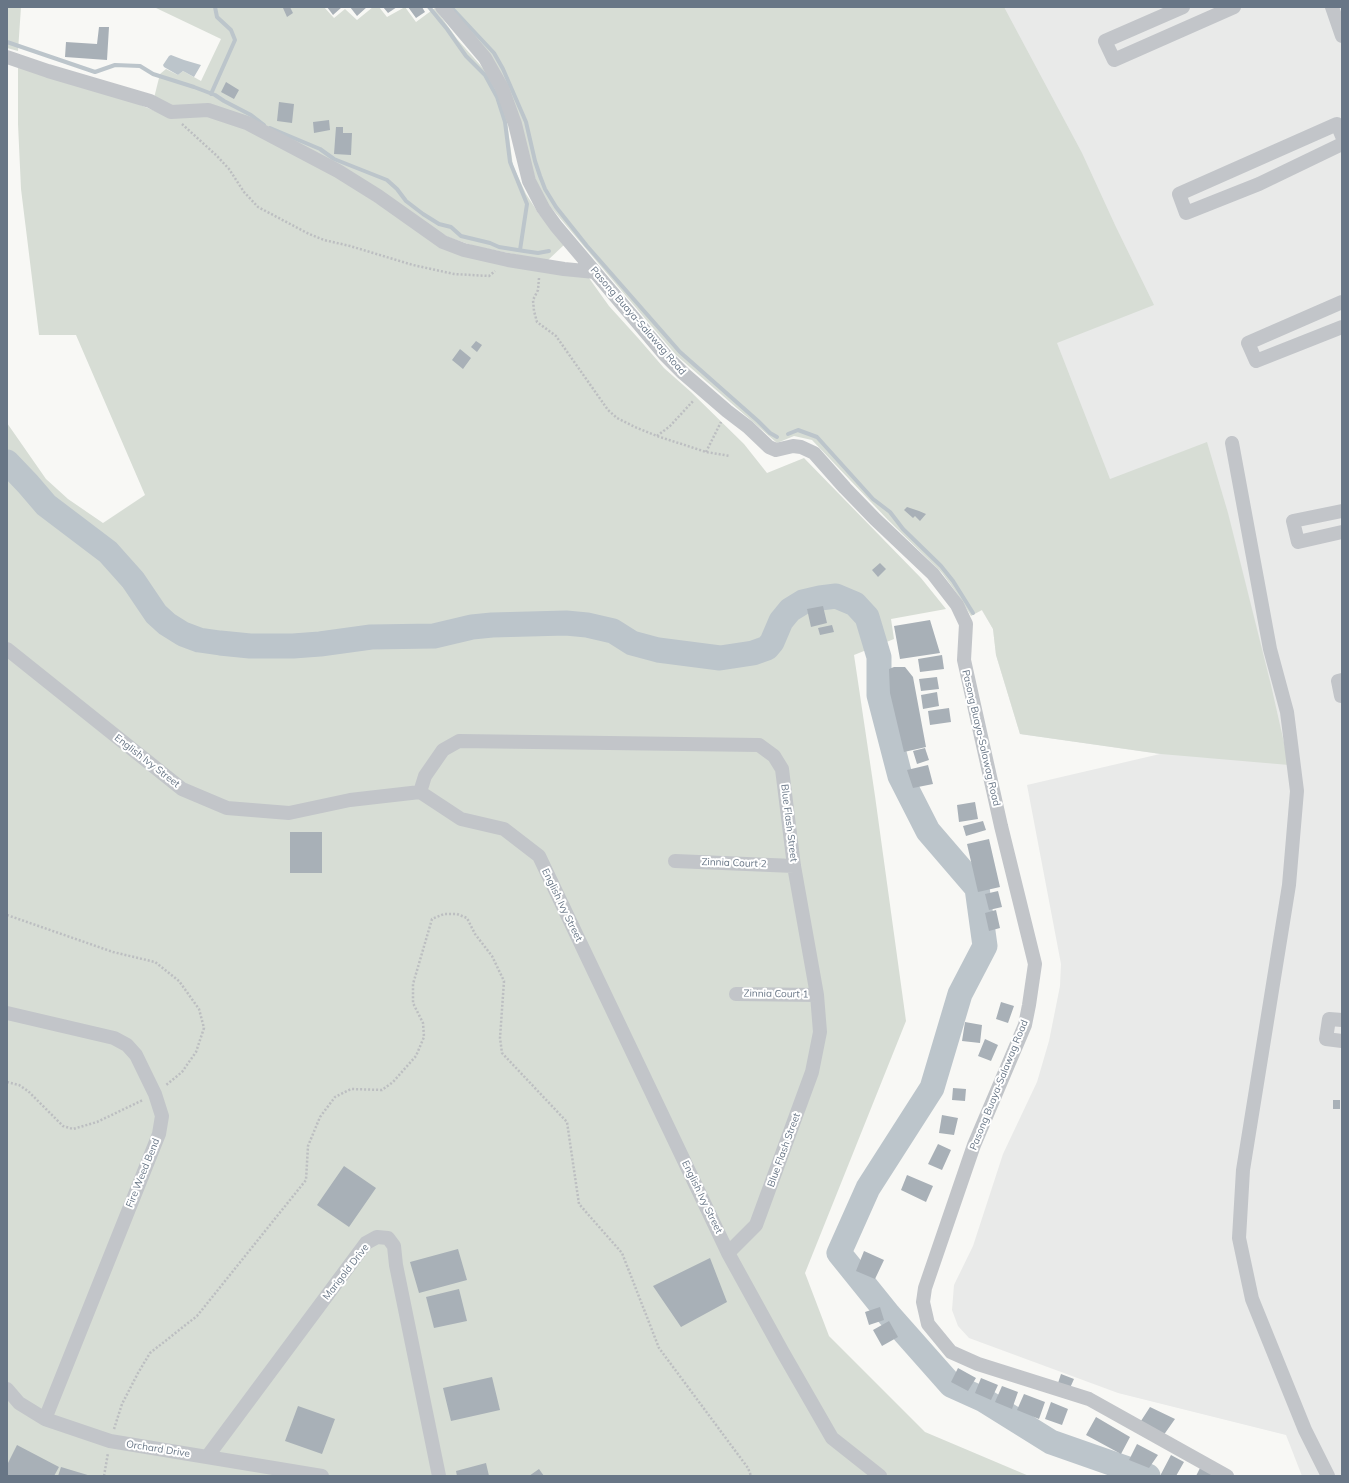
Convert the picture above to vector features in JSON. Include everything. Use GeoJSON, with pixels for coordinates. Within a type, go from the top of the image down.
{"type":"FeatureCollection","features":[{"type":"Feature","properties":{"kind":"street","name":"Pasong Buaya-Salawag Road"},"geometry":{"type":"LineString","coordinates":[[442,7],[485,58],[502,88],[515,124],[526,171],[540,203],[556,226],[665,355],[702,390],[748,427],[769,447],[776,450],[793,446],[801,447],[814,453],[860,504],[933,574],[957,605],[966,624],[964,660],[1001,826],[1035,964],[1030,1005],[1024,1025],[974,1145],[925,1288],[923,1302],[928,1324],[951,1352],[978,1364],[1088,1399],[1227,1476]]}},
{"type":"Feature","properties":{"kind":"street"},"geometry":{"type":"LineString","coordinates":[[1183,7],[1105,41],[1114,60],[1234,7]]}},
{"type":"Feature","properties":{"kind":"street"},"geometry":{"type":"LineString","coordinates":[[1332,7],[1342,36]]}},
{"type":"Feature","properties":{"kind":"street"},"geometry":{"type":"LineString","coordinates":[[7,57],[48,71],[150,100],[171,112],[208,110],[247,123],[338,171],[378,196],[444,242],[464,250],[508,260],[595,272]]}},
{"type":"Feature","properties":{"kind":"street"},"geometry":{"type":"LineString","coordinates":[[1337,124],[1342,136],[1259,184],[1186,212],[1179,194],[1337,124]]}},
{"type":"Feature","properties":{"kind":"street"},"geometry":{"type":"LineString","coordinates":[[1342,302],[1248,343],[1256,361],[1342,327]]}},
{"type":"Feature","properties":{"kind":"street"},"geometry":{"type":"LineString","coordinates":[[1232,443],[1270,649],[1287,712],[1297,791],[1289,885],[1243,1170],[1239,1238],[1252,1299],[1305,1430],[1328,1476]]}},
{"type":"Feature","properties":{"kind":"street"},"geometry":{"type":"LineString","coordinates":[[1342,511],[1293,521],[1298,542],[1342,532]]}},
{"type":"Feature","properties":{"kind":"street","name":"English Ivy Street"},"geometry":{"type":"LineString","coordinates":[[7,649],[182,789],[227,808],[289,813],[350,800],[420,792],[461,818],[504,829],[539,856],[728,1252],[832,1438],[880,1476]]}},
{"type":"Feature","properties":{"kind":"street"},"geometry":{"type":"LineString","coordinates":[[1342,680],[1338,681],[1342,696]]}},
{"type":"Feature","properties":{"kind":"street","name":"Blue Flash Street"},"geometry":{"type":"LineString","coordinates":[[420,792],[425,776],[442,750],[459,741],[759,745],[774,756],[782,769],[794,866],[817,995],[820,1032],[812,1072],[756,1225],[728,1252]]}},
{"type":"Feature","properties":{"kind":"street","name":"Zinnia Court 2"},"geometry":{"type":"LineString","coordinates":[[674,861],[794,866]]}},
{"type":"Feature","properties":{"kind":"street","name":"Zinnia Court 1"},"geometry":{"type":"LineString","coordinates":[[736,994],[817,995]]}},
{"type":"Feature","properties":{"kind":"street","name":"Fire Weed Bend"},"geometry":{"type":"LineString","coordinates":[[7,1013],[114,1038],[127,1045],[136,1055],[155,1094],[162,1116],[159,1134],[45,1419]]}},
{"type":"Feature","properties":{"kind":"street"},"geometry":{"type":"LineString","coordinates":[[1342,1020],[1329,1019],[1326,1039],[1342,1041]]}},
{"type":"Feature","properties":{"kind":"street","name":"Marigold Drive"},"geometry":{"type":"LineString","coordinates":[[207,1457],[366,1243],[377,1237],[388,1238],[394,1246],[396,1265],[439,1476]]}},
{"type":"Feature","properties":{"kind":"street","name":"Orchard Drive"},"geometry":{"type":"LineString","coordinates":[[7,1389],[20,1403],[45,1419],[110,1441],[322,1476]]}},
{"type":"Feature","properties":{"kind":"path"},"geometry":{"type":"LineString","coordinates":[[171,112],[217,156],[244,192],[258,207],[309,234],[324,240],[350,246],[413,265],[454,274],[489,276],[508,260]]}},
{"type":"Feature","properties":{"kind":"path"},"geometry":{"type":"LineString","coordinates":[[535,264],[540,280],[538,290],[533,300],[537,322],[556,336],[608,410],[617,418],[658,436],[706,452],[730,456]]}},
{"type":"Feature","properties":{"kind":"path"},"geometry":{"type":"LineString","coordinates":[[658,436],[670,426],[702,390]]}},
{"type":"Feature","properties":{"kind":"path"},"geometry":{"type":"LineString","coordinates":[[706,452],[727,411]]}},
{"type":"Feature","properties":{"kind":"path"},"geometry":{"type":"LineString","coordinates":[[104,1476],[110,1441],[122,1404],[150,1353],[197,1316],[306,1180],[308,1146],[320,1117],[335,1097],[351,1089],[382,1090],[393,1082],[416,1056],[424,1037],[423,1023],[413,1003],[413,984],[432,919],[444,914],[457,914],[467,918],[476,934],[492,956],[504,981],[500,1038],[502,1053],[567,1122],[579,1204],[622,1253],[659,1348],[748,1468],[751,1476]]}},
{"type":"Feature","properties":{"kind":"shaded area"},"geometry":{"type":"Polygon","coordinates":[[[7,7],[21,7],[18,51],[7,48],[7,7]]]}},
{"type":"Feature","properties":{"kind":"shaded area"},"geometry":{"type":"Polygon","coordinates":[[[154,7],[324,7],[334,18],[345,9],[357,20],[373,7],[379,7],[387,17],[405,7],[416,22],[435,8],[457,39],[490,76],[506,114],[513,166],[526,194],[539,214],[565,244],[547,261],[474,246],[448,237],[263,128],[176,108],[154,98],[160,74],[166,69],[178,75],[183,71],[201,81],[221,39],[154,7]]]}},
{"type":"Feature","properties":{"kind":"shaded area"},"geometry":{"type":"Polygon","coordinates":[[[448,7],[1004,7],[1082,153],[1154,305],[1057,343],[1110,479],[1207,442],[1228,513],[1271,685],[1289,765],[1161,754],[1020,734],[996,655],[993,629],[982,610],[971,616],[942,573],[888,520],[812,440],[794,436],[777,443],[676,355],[548,204],[538,189],[522,129],[448,7]]]}},
{"type":"Feature","properties":{"kind":"shaded area"},"geometry":{"type":"Polygon","coordinates":[[[485,7],[1342,7],[1342,1476],[1302,1476],[1286,1435],[1118,1393],[969,1338],[958,1326],[952,1310],[954,1285],[973,1246],[1003,1154],[1037,1082],[1049,1041],[1060,986],[1061,964],[1027,785],[1160,754],[1020,734],[996,655],[993,629],[978,604],[485,7]]]}},
{"type":"Feature","properties":{"kind":"shaded area"},"geometry":{"type":"Polygon","coordinates":[[[171,55],[201,65],[194,77],[183,71],[178,75],[164,67],[163,65],[171,55]]]}},
{"type":"Feature","properties":{"kind":"shaded area"},"geometry":{"type":"Polygon","coordinates":[[[18,66],[128,100],[165,115],[215,116],[236,122],[332,174],[426,235],[589,278],[609,306],[664,368],[744,444],[767,473],[804,458],[921,578],[946,609],[891,619],[894,639],[854,655],[906,1021],[805,1273],[829,1336],[925,1432],[1029,1476],[7,1476],[7,423],[46,479],[68,499],[103,523],[145,495],[76,335],[39,335],[21,189],[18,124],[18,66]]]}},
{"type":"Feature","properties":{"kind":"building"},"geometry":{"type":"Polygon","coordinates":[[[290,7],[293,13],[287,17],[283,8],[290,7]]]}},
{"type":"Feature","properties":{"kind":"building"},"geometry":{"type":"Polygon","coordinates":[[[327,7],[342,7],[333,15],[327,7]]]}},
{"type":"Feature","properties":{"kind":"building"},"geometry":{"type":"Polygon","coordinates":[[[350,7],[367,7],[357,16],[350,7]]]}},
{"type":"Feature","properties":{"kind":"building"},"geometry":{"type":"Polygon","coordinates":[[[383,7],[397,7],[388,13],[383,7]]]}},
{"type":"Feature","properties":{"kind":"building"},"geometry":{"type":"Polygon","coordinates":[[[408,7],[422,7],[425,12],[416,18],[408,7]]]}},
{"type":"Feature","properties":{"kind":"building"},"geometry":{"type":"Polygon","coordinates":[[[99,27],[109,27],[107,60],[65,57],[66,42],[97,44],[99,27]]]}},
{"type":"Feature","properties":{"kind":"building"},"geometry":{"type":"Polygon","coordinates":[[[226,82],[239,90],[234,99],[221,92],[226,82]]]}},
{"type":"Feature","properties":{"kind":"building"},"geometry":{"type":"Polygon","coordinates":[[[279,102],[294,104],[292,123],[277,121],[279,102]]]}},
{"type":"Feature","properties":{"kind":"building"},"geometry":{"type":"Polygon","coordinates":[[[329,120],[330,130],[314,133],[313,122],[329,120]]]}},
{"type":"Feature","properties":{"kind":"building"},"geometry":{"type":"Polygon","coordinates":[[[336,127],[343,127],[343,133],[352,133],[351,155],[334,154],[336,127]]]}},
{"type":"Feature","properties":{"kind":"building"},"geometry":{"type":"Polygon","coordinates":[[[476,341],[482,345],[477,352],[471,347],[476,341]]]}},
{"type":"Feature","properties":{"kind":"building"},"geometry":{"type":"Polygon","coordinates":[[[460,349],[471,358],[463,369],[452,360],[460,349]]]}},
{"type":"Feature","properties":{"kind":"building"},"geometry":{"type":"Polygon","coordinates":[[[907,507],[926,514],[920,521],[915,516],[913,518],[904,510],[907,507]]]}},
{"type":"Feature","properties":{"kind":"building"},"geometry":{"type":"Polygon","coordinates":[[[880,563],[886,569],[878,577],[872,570],[880,563]]]}},
{"type":"Feature","properties":{"kind":"building"},"geometry":{"type":"Polygon","coordinates":[[[823,606],[827,623],[811,627],[807,609],[823,606]]]}},
{"type":"Feature","properties":{"kind":"building"},"geometry":{"type":"Polygon","coordinates":[[[930,620],[940,653],[900,659],[894,626],[930,620]]]}},
{"type":"Feature","properties":{"kind":"building"},"geometry":{"type":"Polygon","coordinates":[[[832,625],[834,632],[820,635],[818,628],[832,625]]]}},
{"type":"Feature","properties":{"kind":"building"},"geometry":{"type":"Polygon","coordinates":[[[942,655],[944,669],[920,672],[918,659],[942,655]]]}},
{"type":"Feature","properties":{"kind":"building"},"geometry":{"type":"Polygon","coordinates":[[[894,667],[905,667],[913,677],[926,747],[904,752],[890,693],[889,669],[894,667]]]}},
{"type":"Feature","properties":{"kind":"building"},"geometry":{"type":"Polygon","coordinates":[[[937,677],[939,689],[921,691],[919,679],[937,677]]]}},
{"type":"Feature","properties":{"kind":"building"},"geometry":{"type":"Polygon","coordinates":[[[937,692],[939,706],[923,709],[921,695],[937,692]]]}},
{"type":"Feature","properties":{"kind":"building"},"geometry":{"type":"Polygon","coordinates":[[[949,708],[951,722],[930,725],[928,711],[949,708]]]}},
{"type":"Feature","properties":{"kind":"building"},"geometry":{"type":"Polygon","coordinates":[[[925,748],[929,760],[917,764],[913,751],[925,748]]]}},
{"type":"Feature","properties":{"kind":"building"},"geometry":{"type":"Polygon","coordinates":[[[928,765],[933,784],[913,788],[907,770],[928,765]]]}},
{"type":"Feature","properties":{"kind":"building"},"geometry":{"type":"Polygon","coordinates":[[[975,802],[978,819],[959,822],[957,805],[975,802]]]}},
{"type":"Feature","properties":{"kind":"building"},"geometry":{"type":"Polygon","coordinates":[[[983,821],[986,830],[966,836],[963,826],[983,821]]]}},
{"type":"Feature","properties":{"kind":"building"},"geometry":{"type":"Polygon","coordinates":[[[290,832],[322,832],[322,873],[290,873],[290,832]]]}},
{"type":"Feature","properties":{"kind":"building"},"geometry":{"type":"Polygon","coordinates":[[[989,839],[1000,887],[978,892],[967,844],[989,839]]]}},
{"type":"Feature","properties":{"kind":"building"},"geometry":{"type":"Polygon","coordinates":[[[998,891],[1002,907],[989,910],[985,894],[998,891]]]}},
{"type":"Feature","properties":{"kind":"building"},"geometry":{"type":"Polygon","coordinates":[[[996,910],[1000,928],[989,931],[985,913],[996,910]]]}},
{"type":"Feature","properties":{"kind":"building"},"geometry":{"type":"Polygon","coordinates":[[[1001,1002],[1014,1006],[1008,1023],[996,1019],[1001,1002]]]}},
{"type":"Feature","properties":{"kind":"building"},"geometry":{"type":"Polygon","coordinates":[[[965,1022],[982,1025],[980,1043],[962,1041],[965,1022]]]}},
{"type":"Feature","properties":{"kind":"building"},"geometry":{"type":"Polygon","coordinates":[[[985,1039],[998,1045],[991,1061],[978,1056],[985,1039]]]}},
{"type":"Feature","properties":{"kind":"building"},"geometry":{"type":"Polygon","coordinates":[[[953,1088],[966,1089],[965,1101],[952,1100],[953,1088]]]}},
{"type":"Feature","properties":{"kind":"building"},"geometry":{"type":"Polygon","coordinates":[[[1333,1100],[1340,1100],[1340,1109],[1333,1109],[1333,1100]]]}},
{"type":"Feature","properties":{"kind":"building"},"geometry":{"type":"Polygon","coordinates":[[[942,1115],[958,1118],[954,1135],[939,1133],[942,1115]]]}},
{"type":"Feature","properties":{"kind":"building"},"geometry":{"type":"Polygon","coordinates":[[[938,1144],[951,1150],[942,1170],[928,1164],[938,1144]]]}},
{"type":"Feature","properties":{"kind":"building"},"geometry":{"type":"Polygon","coordinates":[[[344,1166],[376,1188],[349,1227],[317,1205],[344,1166]]]}},
{"type":"Feature","properties":{"kind":"building"},"geometry":{"type":"Polygon","coordinates":[[[907,1175],[933,1186],[926,1202],[901,1190],[907,1175]]]}},
{"type":"Feature","properties":{"kind":"building"},"geometry":{"type":"Polygon","coordinates":[[[458,1249],[467,1280],[419,1293],[410,1262],[458,1249]]]}},
{"type":"Feature","properties":{"kind":"building"},"geometry":{"type":"Polygon","coordinates":[[[864,1251],[884,1260],[875,1279],[856,1271],[864,1251]]]}},
{"type":"Feature","properties":{"kind":"building"},"geometry":{"type":"Polygon","coordinates":[[[710,1258],[727,1302],[681,1327],[653,1286],[710,1258]]]}},
{"type":"Feature","properties":{"kind":"building"},"geometry":{"type":"Polygon","coordinates":[[[459,1289],[467,1321],[434,1328],[426,1297],[459,1289]]]}},
{"type":"Feature","properties":{"kind":"building"},"geometry":{"type":"Polygon","coordinates":[[[880,1307],[884,1320],[869,1325],[865,1312],[880,1307]]]}},
{"type":"Feature","properties":{"kind":"building"},"geometry":{"type":"Polygon","coordinates":[[[889,1321],[898,1337],[882,1346],[873,1330],[889,1321]]]}},
{"type":"Feature","properties":{"kind":"building"},"geometry":{"type":"Polygon","coordinates":[[[958,1368],[976,1378],[968,1391],[951,1382],[958,1368]]]}},
{"type":"Feature","properties":{"kind":"building"},"geometry":{"type":"Polygon","coordinates":[[[1061,1374],[1074,1379],[1070,1388],[1058,1383],[1061,1374]]]}},
{"type":"Feature","properties":{"kind":"building"},"geometry":{"type":"Polygon","coordinates":[[[492,1377],[500,1410],[451,1421],[443,1388],[492,1377]]]}},
{"type":"Feature","properties":{"kind":"building"},"geometry":{"type":"Polygon","coordinates":[[[981,1378],[998,1385],[991,1400],[975,1393],[981,1378]]]}},
{"type":"Feature","properties":{"kind":"building"},"geometry":{"type":"Polygon","coordinates":[[[1002,1386],[1018,1392],[1012,1409],[995,1402],[1002,1386]]]}},
{"type":"Feature","properties":{"kind":"building"},"geometry":{"type":"Polygon","coordinates":[[[1024,1394],[1045,1402],[1039,1419],[1017,1410],[1024,1394]]]}},
{"type":"Feature","properties":{"kind":"building"},"geometry":{"type":"Polygon","coordinates":[[[1051,1402],[1068,1409],[1062,1425],[1045,1419],[1051,1402]]]}},
{"type":"Feature","properties":{"kind":"building"},"geometry":{"type":"Polygon","coordinates":[[[298,1406],[335,1419],[322,1454],[285,1441],[298,1406]]]}},
{"type":"Feature","properties":{"kind":"building"},"geometry":{"type":"Polygon","coordinates":[[[1150,1407],[1175,1419],[1163,1436],[1139,1424],[1150,1407]]]}},
{"type":"Feature","properties":{"kind":"building"},"geometry":{"type":"Polygon","coordinates":[[[1096,1417],[1130,1437],[1121,1454],[1086,1435],[1096,1417]]]}},
{"type":"Feature","properties":{"kind":"building"},"geometry":{"type":"Polygon","coordinates":[[[1137,1444],[1158,1455],[1149,1468],[1129,1460],[1137,1444]]]}},
{"type":"Feature","properties":{"kind":"building"},"geometry":{"type":"Polygon","coordinates":[[[17,1445],[59,1467],[54,1476],[7,1476],[7,1465],[17,1445]]]}},
{"type":"Feature","properties":{"kind":"building"},"geometry":{"type":"Polygon","coordinates":[[[1171,1455],[1184,1462],[1176,1476],[1160,1476],[1171,1455]]]}},
{"type":"Feature","properties":{"kind":"building"},"geometry":{"type":"Polygon","coordinates":[[[486,1463],[489,1476],[457,1476],[456,1471],[486,1463]]]}},
{"type":"Feature","properties":{"kind":"building"},"geometry":{"type":"Polygon","coordinates":[[[61,1467],[91,1476],[58,1476],[61,1467]]]}},
{"type":"Feature","properties":{"kind":"building"},"geometry":{"type":"Polygon","coordinates":[[[1200,1468],[1215,1476],[1196,1476],[1200,1468]]]}},
{"type":"Feature","properties":{"kind":"building"},"geometry":{"type":"Polygon","coordinates":[[[539,1469],[544,1476],[529,1476],[539,1469]]]}},
{"type":"Feature","properties":{"kind":"waterway"},"geometry":{"type":"LineString","coordinates":[[211,94],[235,40],[231,30],[217,17],[215,7]]}},
{"type":"Feature","properties":{"kind":"waterway"},"geometry":{"type":"LineString","coordinates":[[429,7],[466,56],[485,75],[497,97],[505,122],[510,162],[527,204],[520,250]]}},
{"type":"Feature","properties":{"kind":"waterway"},"geometry":{"type":"LineString","coordinates":[[451,7],[494,53],[503,69],[526,122],[540,176],[545,189],[556,207],[587,246],[680,352],[770,433],[777,437]]}},
{"type":"Feature","properties":{"kind":"waterway"},"geometry":{"type":"LineString","coordinates":[[7,42],[95,72],[115,65],[140,66],[153,74],[215,95],[251,115],[264,125]]}},
{"type":"Feature","properties":{"kind":"waterway"},"geometry":{"type":"LineString","coordinates":[[270,128],[320,149],[334,159],[387,180],[397,189],[406,201],[423,214],[439,224],[451,227],[461,236],[490,243],[499,247],[538,253],[549,251]]}},
{"type":"Feature","properties":{"kind":"waterway"},"geometry":{"type":"LineString","coordinates":[[788,434],[798,430],[817,437],[873,499],[890,512],[903,529],[941,566],[953,581],[973,613]]}},
{"type":"Feature","properties":{"kind":"waterway"},"geometry":{"type":"LineString","coordinates":[[7,462],[46,505],[108,552],[133,580],[156,614],[167,624],[183,634],[199,640],[250,646],[293,646],[371,637],[434,636],[472,627],[492,625],[566,623],[587,625],[613,631],[632,643],[658,650],[720,658],[753,653],[767,648],[772,642],[781,621],[790,610],[803,602],[836,596],[855,604],[867,617],[879,657],[879,695],[900,776],[928,831],[977,888],[985,946],[960,994],[932,1088],[868,1188],[839,1253],[889,1315],[951,1385],[982,1399],[1051,1442],[1148,1476]]}}]}
